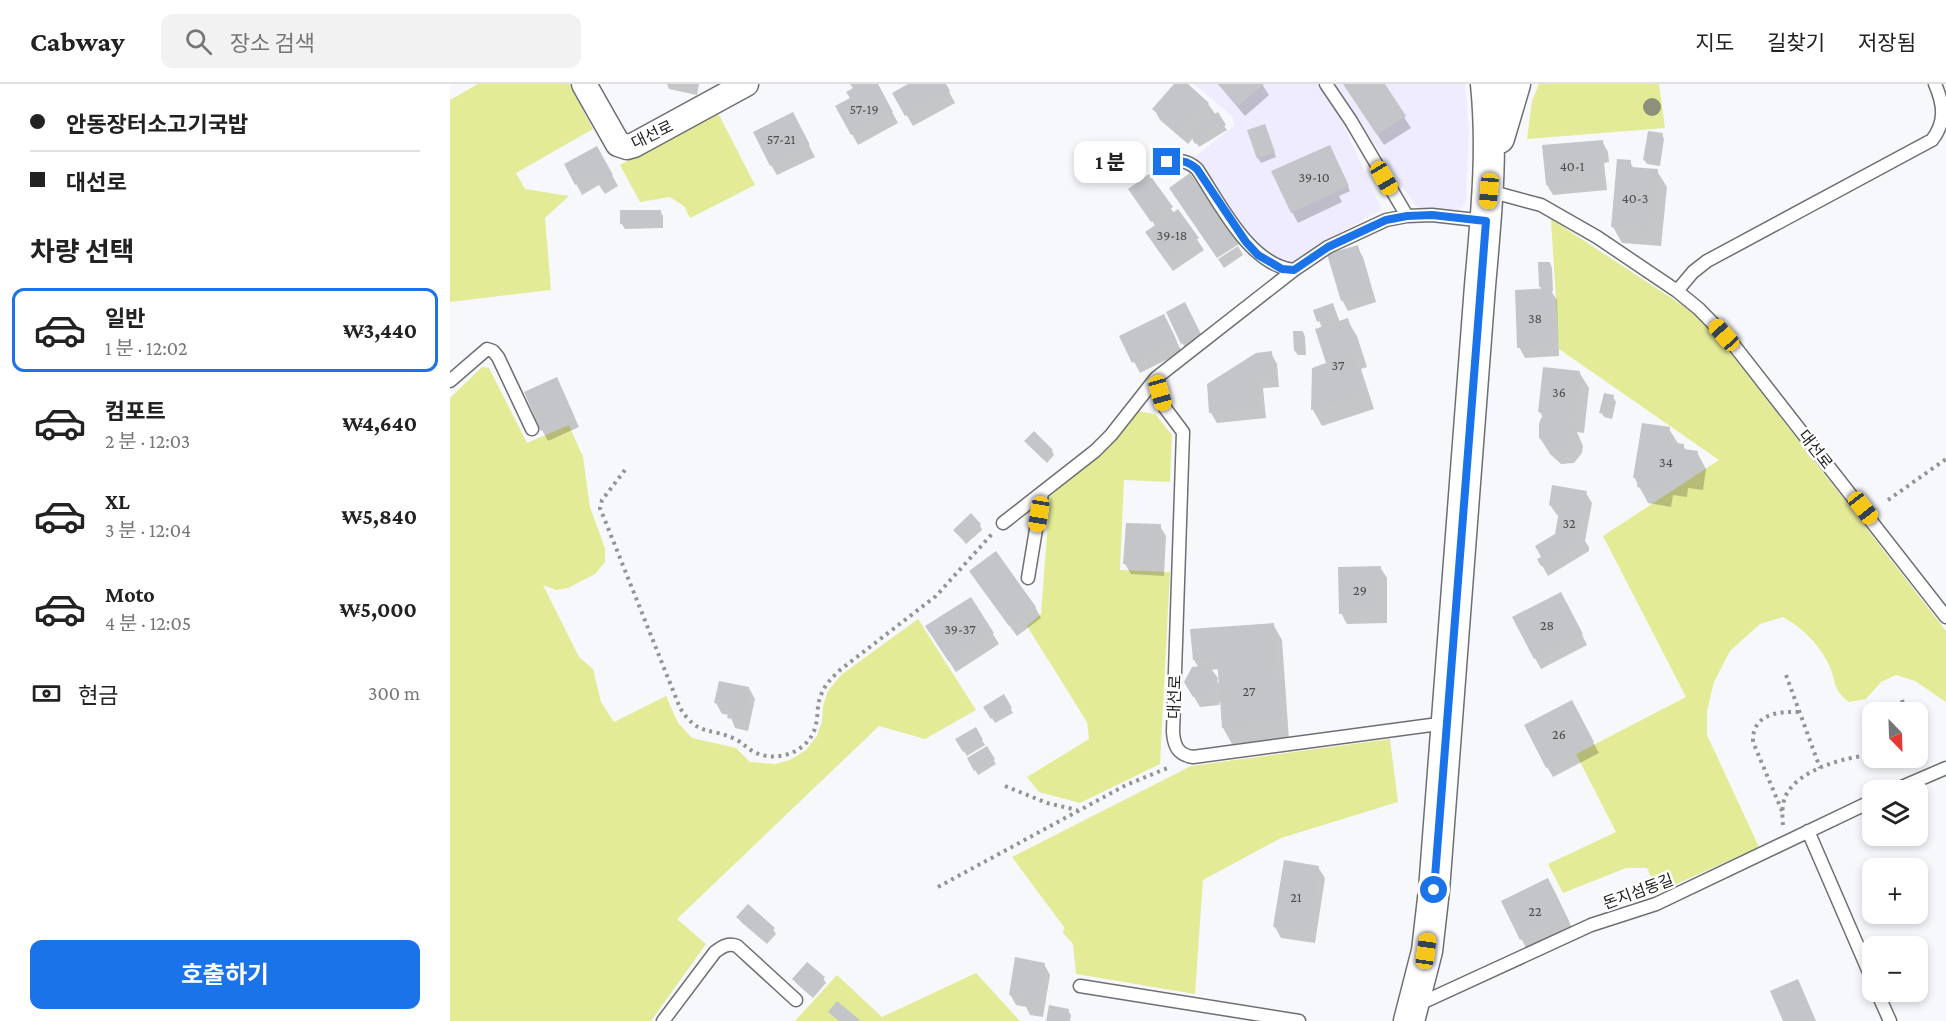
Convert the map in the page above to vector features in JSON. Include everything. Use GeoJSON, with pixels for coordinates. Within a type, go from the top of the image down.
{"type":"FeatureCollection","features":[{"type":"Feature","properties":{"kind":"street","name":"대선로"},"geometry":{"type":"LineString","coordinates":[[584,84],[618,144],[627,147],[746,84]]}},
{"type":"Feature","properties":{"kind":"street"},"geometry":{"type":"LineString","coordinates":[[1411,1014],[1431,922],[1489,191],[1490,159],[1486,84]]}},
{"type":"Feature","properties":{"kind":"street"},"geometry":{"type":"LineString","coordinates":[[1490,159],[1497,146],[1515,84]]}},
{"type":"Feature","properties":{"kind":"lane"},"geometry":{"type":"LineString","coordinates":[[1326,84],[1407,216]]}},
{"type":"Feature","properties":{"kind":"lane"},"geometry":{"type":"LineString","coordinates":[[1677,291],[1693,272],[1707,261],[1932,140],[1940,132],[1944,123],[1944,111],[1935,84]]}},
{"type":"Feature","properties":{"kind":"lane"},"geometry":{"type":"LineString","coordinates":[[1167,162],[1179,160],[1190,163],[1197,169],[1246,242],[1258,255],[1282,269],[1294,270]]}},
{"type":"Feature","properties":{"kind":"lane","name":"대선로"},"geometry":{"type":"LineString","coordinates":[[1489,191],[1526,200],[1557,213],[1677,291],[1707,317],[1733,345],[1946,617]]}},
{"type":"Feature","properties":{"kind":"lane"},"geometry":{"type":"LineString","coordinates":[[1003,523],[1095,451],[1111,435],[1156,378],[1294,270],[1328,247],[1386,220],[1407,216],[1432,215],[1486,221]]}},
{"type":"Feature","properties":{"kind":"lane"},"geometry":{"type":"LineString","coordinates":[[450,381],[488,349],[493,351],[532,429]]}},
{"type":"Feature","properties":{"kind":"lane","name":"대선로"},"geometry":{"type":"LineString","coordinates":[[1156,378],[1165,408],[1183,432],[1173,732],[1178,751],[1184,756],[1193,757]]}},
{"type":"Feature","properties":{"kind":"lane"},"geometry":{"type":"LineString","coordinates":[[1028,578],[1042,493]]}},
{"type":"Feature","properties":{"kind":"lane"},"geometry":{"type":"LineString","coordinates":[[1193,757],[1446,723]]}},
{"type":"Feature","properties":{"kind":"lane"},"geometry":{"type":"LineString","coordinates":[[1918,780],[1946,768]]}},
{"type":"Feature","properties":{"kind":"lane","name":"돈지섬동길"},"geometry":{"type":"LineString","coordinates":[[1411,1014],[1592,925],[1656,904],[1862,806]]}},
{"type":"Feature","properties":{"kind":"lane"},"geometry":{"type":"LineString","coordinates":[[1808,831],[1862,956]]}},
{"type":"Feature","properties":{"kind":"lane"},"geometry":{"type":"LineString","coordinates":[[663,1021],[715,951],[731,944],[737,946],[796,999]]}},
{"type":"Feature","properties":{"kind":"lane"},"geometry":{"type":"LineString","coordinates":[[1080,986],[1299,1021]]}},
{"type":"Feature","properties":{"kind":"lane"},"geometry":{"type":"LineString","coordinates":[[1881,1002],[1890,1021]]}},
{"type":"Feature","properties":{"kind":"path"},"geometry":{"type":"LineString","coordinates":[[1888,500],[1946,459]]}},
{"type":"Feature","properties":{"kind":"path"},"geometry":{"type":"LineString","coordinates":[[625,470],[602,500],[600,508],[680,708],[688,720],[699,729],[725,735],[739,741],[754,753],[769,757],[784,756],[801,747],[814,732],[819,697],[827,683],[840,670],[936,596],[1003,523]]}},
{"type":"Feature","properties":{"kind":"path"},"geometry":{"type":"LineString","coordinates":[[1786,675],[1820,768]]}},
{"type":"Feature","properties":{"kind":"path"},"geometry":{"type":"LineString","coordinates":[[1782,813],[1756,752],[1752,731],[1756,723],[1767,716],[1785,711],[1799,712]]}},
{"type":"Feature","properties":{"kind":"path"},"geometry":{"type":"LineString","coordinates":[[1784,843],[1782,813],[1785,797],[1794,784],[1820,768],[1849,758],[1862,756]]}},
{"type":"Feature","properties":{"kind":"path"},"geometry":{"type":"LineString","coordinates":[[938,887],[1126,785],[1193,757]]}},
{"type":"Feature","properties":{"kind":"path"},"geometry":{"type":"LineString","coordinates":[[1005,786],[1047,803],[1078,810]]}},
{"type":"Feature","properties":{"kind":"shaded area"},"geometry":{"type":"Polygon","coordinates":[[[1194,84],[1318,84],[1343,124],[1382,210],[1327,239],[1296,261],[1286,263],[1276,260],[1256,243],[1193,158],[1234,126],[1233,117],[1194,84]]]}},
{"type":"Feature","properties":{"kind":"shaded area"},"geometry":{"type":"Polygon","coordinates":[[[1335,84],[1465,84],[1469,129],[1466,202],[1463,207],[1459,210],[1422,210],[1415,205],[1335,84]]]}},
{"type":"Feature","properties":{"kind":"green space"},"geometry":{"type":"Polygon","coordinates":[[[478,84],[569,84],[593,129],[516,173],[525,189],[569,196],[545,218],[551,290],[450,302],[450,100],[478,84]]]}},
{"type":"Feature","properties":{"kind":"green space"},"geometry":{"type":"Polygon","coordinates":[[[1539,84],[1659,84],[1665,128],[1527,139],[1532,101],[1539,84]]]}},
{"type":"Feature","properties":{"kind":"green space"},"geometry":{"type":"Polygon","coordinates":[[[718,113],[755,185],[690,218],[684,206],[670,197],[640,202],[620,165],[718,113]]]}},
{"type":"Feature","properties":{"kind":"green space"},"geometry":{"type":"Polygon","coordinates":[[[1551,219],[1685,307],[1706,325],[1726,347],[1946,631],[1946,702],[1915,681],[1896,675],[1881,682],[1866,699],[1849,702],[1839,693],[1823,654],[1802,630],[1783,617],[1760,624],[1730,651],[1714,682],[1707,711],[1707,735],[1759,847],[1652,895],[1654,883],[1647,868],[1626,868],[1563,893],[1548,864],[1616,832],[1576,754],[1686,697],[1603,536],[1719,460],[1559,349],[1551,219]]]}},
{"type":"Feature","properties":{"kind":"green space"},"geometry":{"type":"Polygon","coordinates":[[[482,367],[489,368],[527,443],[569,425],[583,457],[590,507],[605,548],[605,562],[595,574],[568,588],[556,590],[543,585],[579,657],[593,669],[601,702],[614,722],[666,696],[678,723],[692,738],[736,748],[750,762],[775,764],[790,760],[806,750],[817,736],[828,691],[841,675],[918,619],[976,710],[925,739],[879,726],[677,919],[706,944],[651,1021],[450,1021],[450,398],[482,367]]]}},
{"type":"Feature","properties":{"kind":"green space"},"geometry":{"type":"Polygon","coordinates":[[[1137,411],[1155,414],[1172,435],[1170,482],[1124,480],[1120,570],[1170,572],[1160,764],[1080,803],[1039,792],[1027,777],[1089,739],[1087,722],[1027,626],[1041,614],[1050,496],[1105,449],[1137,411]]]}},
{"type":"Feature","properties":{"kind":"green space"},"geometry":{"type":"Polygon","coordinates":[[[1390,739],[1398,802],[1281,838],[1203,880],[1195,994],[1076,974],[1073,944],[1063,933],[1064,927],[1012,857],[1191,766],[1390,739]]]}},
{"type":"Feature","properties":{"kind":"green space"},"geometry":{"type":"Polygon","coordinates":[[[976,973],[1020,1021],[795,1021],[837,975],[882,1017],[976,973]]]}},
{"type":"Feature","properties":{"kind":"building"},"geometry":{"type":"Polygon","coordinates":[[[850,84],[878,84],[893,112],[851,135],[835,106],[850,98],[846,92],[853,88],[850,84]]]}},
{"type":"Feature","properties":{"kind":"building"},"geometry":{"type":"Polygon","coordinates":[[[908,84],[946,84],[950,91],[905,116],[892,93],[908,84]]]}},
{"type":"Feature","properties":{"kind":"building"},"geometry":{"type":"Polygon","coordinates":[[[1174,84],[1188,84],[1209,103],[1181,134],[1152,109],[1174,84]]]}},
{"type":"Feature","properties":{"kind":"building"},"geometry":{"type":"Polygon","coordinates":[[[1218,84],[1264,84],[1238,106],[1218,84]]]}},
{"type":"Feature","properties":{"kind":"building"},"geometry":{"type":"Polygon","coordinates":[[[1343,84],[1385,84],[1406,116],[1377,135],[1343,84]]]}},
{"type":"Feature","properties":{"kind":"building"},"geometry":{"type":"Polygon","coordinates":[[[793,112],[810,145],[770,166],[753,132],[793,112]]]}},
{"type":"Feature","properties":{"kind":"building"},"geometry":{"type":"Polygon","coordinates":[[[1218,112],[1226,125],[1195,144],[1188,131],[1218,112]]]}},
{"type":"Feature","properties":{"kind":"building"},"geometry":{"type":"Polygon","coordinates":[[[1265,124],[1275,152],[1257,159],[1247,130],[1265,124]]]}},
{"type":"Feature","properties":{"kind":"building"},"geometry":{"type":"Polygon","coordinates":[[[1648,131],[1663,133],[1658,162],[1643,160],[1648,131]]]}},
{"type":"Feature","properties":{"kind":"building"},"geometry":{"type":"Polygon","coordinates":[[[1603,140],[1604,152],[1599,153],[1602,180],[1546,185],[1542,145],[1603,140]]]}},
{"type":"Feature","properties":{"kind":"building"},"geometry":{"type":"Polygon","coordinates":[[[1330,145],[1349,186],[1291,213],[1271,171],[1330,145]]]}},
{"type":"Feature","properties":{"kind":"building"},"geometry":{"type":"Polygon","coordinates":[[[597,146],[613,175],[597,184],[592,175],[575,185],[564,164],[597,146]]]}},
{"type":"Feature","properties":{"kind":"building"},"geometry":{"type":"Polygon","coordinates":[[[1617,159],[1631,160],[1631,167],[1658,169],[1653,231],[1611,227],[1617,159]]]}},
{"type":"Feature","properties":{"kind":"building"},"geometry":{"type":"Polygon","coordinates":[[[1190,173],[1239,244],[1217,258],[1169,188],[1190,173]]]}},
{"type":"Feature","properties":{"kind":"building"},"geometry":{"type":"Polygon","coordinates":[[[1149,174],[1173,207],[1151,222],[1128,189],[1149,174]]]}},
{"type":"Feature","properties":{"kind":"building"},"geometry":{"type":"Polygon","coordinates":[[[1178,209],[1199,238],[1166,261],[1145,232],[1178,209]]]}},
{"type":"Feature","properties":{"kind":"building"},"geometry":{"type":"Polygon","coordinates":[[[620,210],[661,210],[661,223],[620,224],[620,210]]]}},
{"type":"Feature","properties":{"kind":"building"},"geometry":{"type":"Polygon","coordinates":[[[1358,245],[1371,292],[1341,301],[1327,254],[1358,245]]]}},
{"type":"Feature","properties":{"kind":"building"},"geometry":{"type":"Polygon","coordinates":[[[1538,262],[1550,262],[1551,286],[1539,287],[1538,262]]]}},
{"type":"Feature","properties":{"kind":"building"},"geometry":{"type":"Polygon","coordinates":[[[1552,288],[1554,346],[1517,348],[1515,290],[1552,288]]]}},
{"type":"Feature","properties":{"kind":"building"},"geometry":{"type":"Polygon","coordinates":[[[1185,302],[1201,334],[1181,344],[1166,312],[1185,302]]]}},
{"type":"Feature","properties":{"kind":"building"},"geometry":{"type":"Polygon","coordinates":[[[1333,303],[1337,315],[1317,322],[1313,310],[1333,303]]]}},
{"type":"Feature","properties":{"kind":"building"},"geometry":{"type":"Polygon","coordinates":[[[1164,314],[1177,341],[1132,363],[1119,336],[1164,314]]]}},
{"type":"Feature","properties":{"kind":"building"},"geometry":{"type":"Polygon","coordinates":[[[1348,318],[1359,351],[1353,353],[1366,392],[1311,410],[1312,368],[1326,363],[1315,329],[1348,318]]]}},
{"type":"Feature","properties":{"kind":"building"},"geometry":{"type":"Polygon","coordinates":[[[1293,331],[1303,331],[1304,350],[1294,351],[1293,331]]]}},
{"type":"Feature","properties":{"kind":"building"},"geometry":{"type":"Polygon","coordinates":[[[1272,351],[1274,376],[1258,378],[1260,408],[1209,413],[1207,384],[1256,353],[1272,351]]]}},
{"type":"Feature","properties":{"kind":"building"},"geometry":{"type":"Polygon","coordinates":[[[1543,367],[1580,371],[1575,418],[1570,417],[1575,429],[1574,436],[1565,447],[1558,449],[1550,448],[1539,438],[1539,424],[1546,413],[1538,412],[1543,367]]]}},
{"type":"Feature","properties":{"kind":"building"},"geometry":{"type":"Polygon","coordinates":[[[557,377],[574,416],[541,431],[524,392],[557,377]]]}},
{"type":"Feature","properties":{"kind":"building"},"geometry":{"type":"Polygon","coordinates":[[[1604,393],[1614,395],[1610,415],[1599,413],[1604,393]]]}},
{"type":"Feature","properties":{"kind":"building"},"geometry":{"type":"Polygon","coordinates":[[[1642,423],[1670,427],[1668,442],[1684,444],[1684,449],[1698,451],[1694,475],[1679,473],[1678,482],[1664,480],[1662,492],[1637,487],[1638,478],[1633,478],[1642,423]]]}},
{"type":"Feature","properties":{"kind":"building"},"geometry":{"type":"Polygon","coordinates":[[[1034,431],[1053,450],[1043,459],[1024,441],[1034,431]]]}},
{"type":"Feature","properties":{"kind":"building"},"geometry":{"type":"Polygon","coordinates":[[[1552,485],[1587,491],[1579,534],[1584,535],[1583,540],[1541,566],[1537,559],[1541,557],[1535,546],[1555,534],[1559,511],[1557,506],[1549,505],[1552,485]]]}},
{"type":"Feature","properties":{"kind":"building"},"geometry":{"type":"Polygon","coordinates":[[[971,513],[981,524],[963,540],[953,530],[971,513]]]}},
{"type":"Feature","properties":{"kind":"building"},"geometry":{"type":"Polygon","coordinates":[[[1126,523],[1161,524],[1159,566],[1123,564],[1126,523]]]}},
{"type":"Feature","properties":{"kind":"building"},"geometry":{"type":"Polygon","coordinates":[[[996,551],[1036,607],[1009,626],[969,571],[996,551]]]}},
{"type":"Feature","properties":{"kind":"building"},"geometry":{"type":"Polygon","coordinates":[[[1381,566],[1382,613],[1339,614],[1338,567],[1381,566]]]}},
{"type":"Feature","properties":{"kind":"building"},"geometry":{"type":"Polygon","coordinates":[[[1561,592],[1583,634],[1534,659],[1512,617],[1561,592]]]}},
{"type":"Feature","properties":{"kind":"building"},"geometry":{"type":"Polygon","coordinates":[[[971,597],[994,633],[949,662],[925,626],[971,597]]]}},
{"type":"Feature","properties":{"kind":"building"},"geometry":{"type":"Polygon","coordinates":[[[1274,623],[1281,724],[1222,728],[1217,658],[1193,660],[1190,629],[1274,623]]]}},
{"type":"Feature","properties":{"kind":"building"},"geometry":{"type":"Polygon","coordinates":[[[1208,665],[1218,678],[1213,695],[1193,697],[1184,682],[1192,667],[1208,665]]]}},
{"type":"Feature","properties":{"kind":"building"},"geometry":{"type":"Polygon","coordinates":[[[719,681],[749,687],[742,721],[727,718],[730,706],[714,703],[719,681]]]}},
{"type":"Feature","properties":{"kind":"building"},"geometry":{"type":"Polygon","coordinates":[[[1004,694],[1012,708],[991,719],[983,707],[1004,694]]]}},
{"type":"Feature","properties":{"kind":"building"},"geometry":{"type":"Polygon","coordinates":[[[1572,700],[1594,742],[1546,768],[1524,725],[1572,700]]]}},
{"type":"Feature","properties":{"kind":"building"},"geometry":{"type":"Polygon","coordinates":[[[976,727],[983,740],[963,752],[955,739],[976,727]]]}},
{"type":"Feature","properties":{"kind":"building"},"geometry":{"type":"Polygon","coordinates":[[[987,746],[995,759],[974,771],[967,758],[987,746]]]}},
{"type":"Feature","properties":{"kind":"building"},"geometry":{"type":"Polygon","coordinates":[[[1284,860],[1319,866],[1309,933],[1273,927],[1284,860]]]}},
{"type":"Feature","properties":{"kind":"building"},"geometry":{"type":"Polygon","coordinates":[[[1548,878],[1569,921],[1549,931],[1547,927],[1520,940],[1501,901],[1548,878]]]}},
{"type":"Feature","properties":{"kind":"building"},"geometry":{"type":"Polygon","coordinates":[[[748,904],[775,928],[764,940],[736,917],[748,904]]]}},
{"type":"Feature","properties":{"kind":"building"},"geometry":{"type":"Polygon","coordinates":[[[1015,957],[1045,963],[1038,1007],[1023,1004],[1024,997],[1009,995],[1015,957]]]}},
{"type":"Feature","properties":{"kind":"building"},"geometry":{"type":"Polygon","coordinates":[[[807,962],[825,977],[810,995],[792,979],[807,962]]]}},
{"type":"Feature","properties":{"kind":"building"},"geometry":{"type":"Polygon","coordinates":[[[1798,979],[1816,1021],[1783,1021],[1770,991],[1798,979]]]}},
{"type":"Feature","properties":{"kind":"building"},"geometry":{"type":"Polygon","coordinates":[[[837,1001],[861,1021],[839,1021],[828,1012],[837,1001]]]}},
{"type":"Feature","properties":{"kind":"building"},"geometry":{"type":"Polygon","coordinates":[[[1049,1005],[1069,1009],[1067,1021],[1046,1021],[1049,1005]]]}},
{"type":"Feature","properties":{"kind":"route"},"geometry":{"type":"LineString","coordinates":[[1167,162],[1179,160],[1190,163],[1197,169],[1246,242],[1258,255],[1282,269],[1294,270],[1328,247],[1386,220],[1432,215],[1486,221],[1434,890]]}}]}
